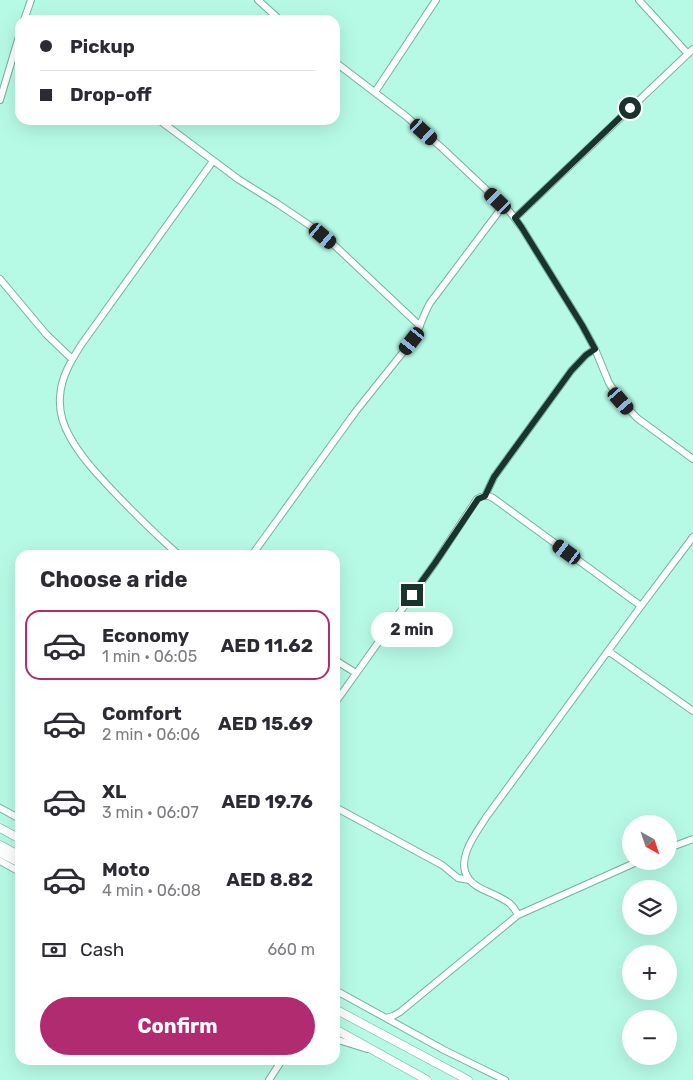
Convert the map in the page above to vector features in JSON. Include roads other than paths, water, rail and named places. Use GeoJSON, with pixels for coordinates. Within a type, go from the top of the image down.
{"type":"FeatureCollection","features":[{"type":"Feature","properties":{"kind":"main road"},"geometry":{"type":"LineString","coordinates":[[0,828],[15,836]]}},
{"type":"Feature","properties":{"kind":"main road"},"geometry":{"type":"LineString","coordinates":[[0,845],[15,853]]}},
{"type":"Feature","properties":{"kind":"main road"},"geometry":{"type":"LineString","coordinates":[[0,853],[15,860]]}},
{"type":"Feature","properties":{"kind":"main road"},"geometry":{"type":"LineString","coordinates":[[340,1011],[468,1080]]}},
{"type":"Feature","properties":{"kind":"main road"},"geometry":{"type":"LineString","coordinates":[[340,1032],[427,1080]]}},
{"type":"Feature","properties":{"kind":"street"},"geometry":{"type":"LineString","coordinates":[[26,15],[31,0]]}},
{"type":"Feature","properties":{"kind":"street"},"geometry":{"type":"LineString","coordinates":[[258,0],[274,15]]}},
{"type":"Feature","properties":{"kind":"street"},"geometry":{"type":"LineString","coordinates":[[375,92],[436,0]]}},
{"type":"Feature","properties":{"kind":"street"},"geometry":{"type":"LineString","coordinates":[[515,218],[691,51],[639,0]]}},
{"type":"Feature","properties":{"kind":"street"},"geometry":{"type":"LineString","coordinates":[[0,100],[15,50]]}},
{"type":"Feature","properties":{"kind":"street"},"geometry":{"type":"LineString","coordinates":[[340,66],[424,132],[515,218],[595,349],[614,392],[628,410],[693,459]]}},
{"type":"Feature","properties":{"kind":"street"},"geometry":{"type":"LineString","coordinates":[[166,125],[238,179],[315,229],[420,326]]}},
{"type":"Feature","properties":{"kind":"street"},"geometry":{"type":"LineString","coordinates":[[173,550],[144,523],[90,466],[70,437],[60,412],[61,384],[65,371],[81,345],[213,161]]}},
{"type":"Feature","properties":{"kind":"street"},"geometry":{"type":"LineString","coordinates":[[256,550],[356,411],[412,341],[422,318],[435,296],[504,206]]}},
{"type":"Feature","properties":{"kind":"street"},"geometry":{"type":"LineString","coordinates":[[0,279],[46,334],[72,359]]}},
{"type":"Feature","properties":{"kind":"street"},"geometry":{"type":"LineString","coordinates":[[485,496],[494,477],[571,371],[586,355],[595,349]]}},
{"type":"Feature","properties":{"kind":"street"},"geometry":{"type":"LineString","coordinates":[[340,695],[435,563],[478,499],[485,496],[493,498],[641,606]]}},
{"type":"Feature","properties":{"kind":"street"},"geometry":{"type":"LineString","coordinates":[[469,880],[464,858],[466,851],[487,816],[693,537]]}},
{"type":"Feature","properties":{"kind":"street"},"geometry":{"type":"LineString","coordinates":[[608,652],[693,711]]}},
{"type":"Feature","properties":{"kind":"street"},"geometry":{"type":"LineString","coordinates":[[340,663],[356,673]]}},
{"type":"Feature","properties":{"kind":"street"},"geometry":{"type":"LineString","coordinates":[[0,808],[15,817]]}},
{"type":"Feature","properties":{"kind":"street"},"geometry":{"type":"LineString","coordinates":[[340,810],[442,865],[458,878],[469,880],[509,903],[514,907],[518,915]]}},
{"type":"Feature","properties":{"kind":"street"},"geometry":{"type":"LineString","coordinates":[[678,844],[693,838]]}},
{"type":"Feature","properties":{"kind":"street"},"geometry":{"type":"LineString","coordinates":[[0,861],[15,869]]}},
{"type":"Feature","properties":{"kind":"street"},"geometry":{"type":"LineString","coordinates":[[386,1018],[400,1012],[518,915],[622,869]]}},
{"type":"Feature","properties":{"kind":"street"},"geometry":{"type":"LineString","coordinates":[[340,993],[458,1057],[505,1080]]}},
{"type":"Feature","properties":{"kind":"street"},"geometry":{"type":"LineString","coordinates":[[400,1012],[399,1018],[402,1027]]}},
{"type":"Feature","properties":{"kind":"street"},"geometry":{"type":"LineString","coordinates":[[340,1040],[375,1051]]}},
{"type":"Feature","properties":{"kind":"street"},"geometry":{"type":"LineString","coordinates":[[269,1080],[279,1065]]}}]}
